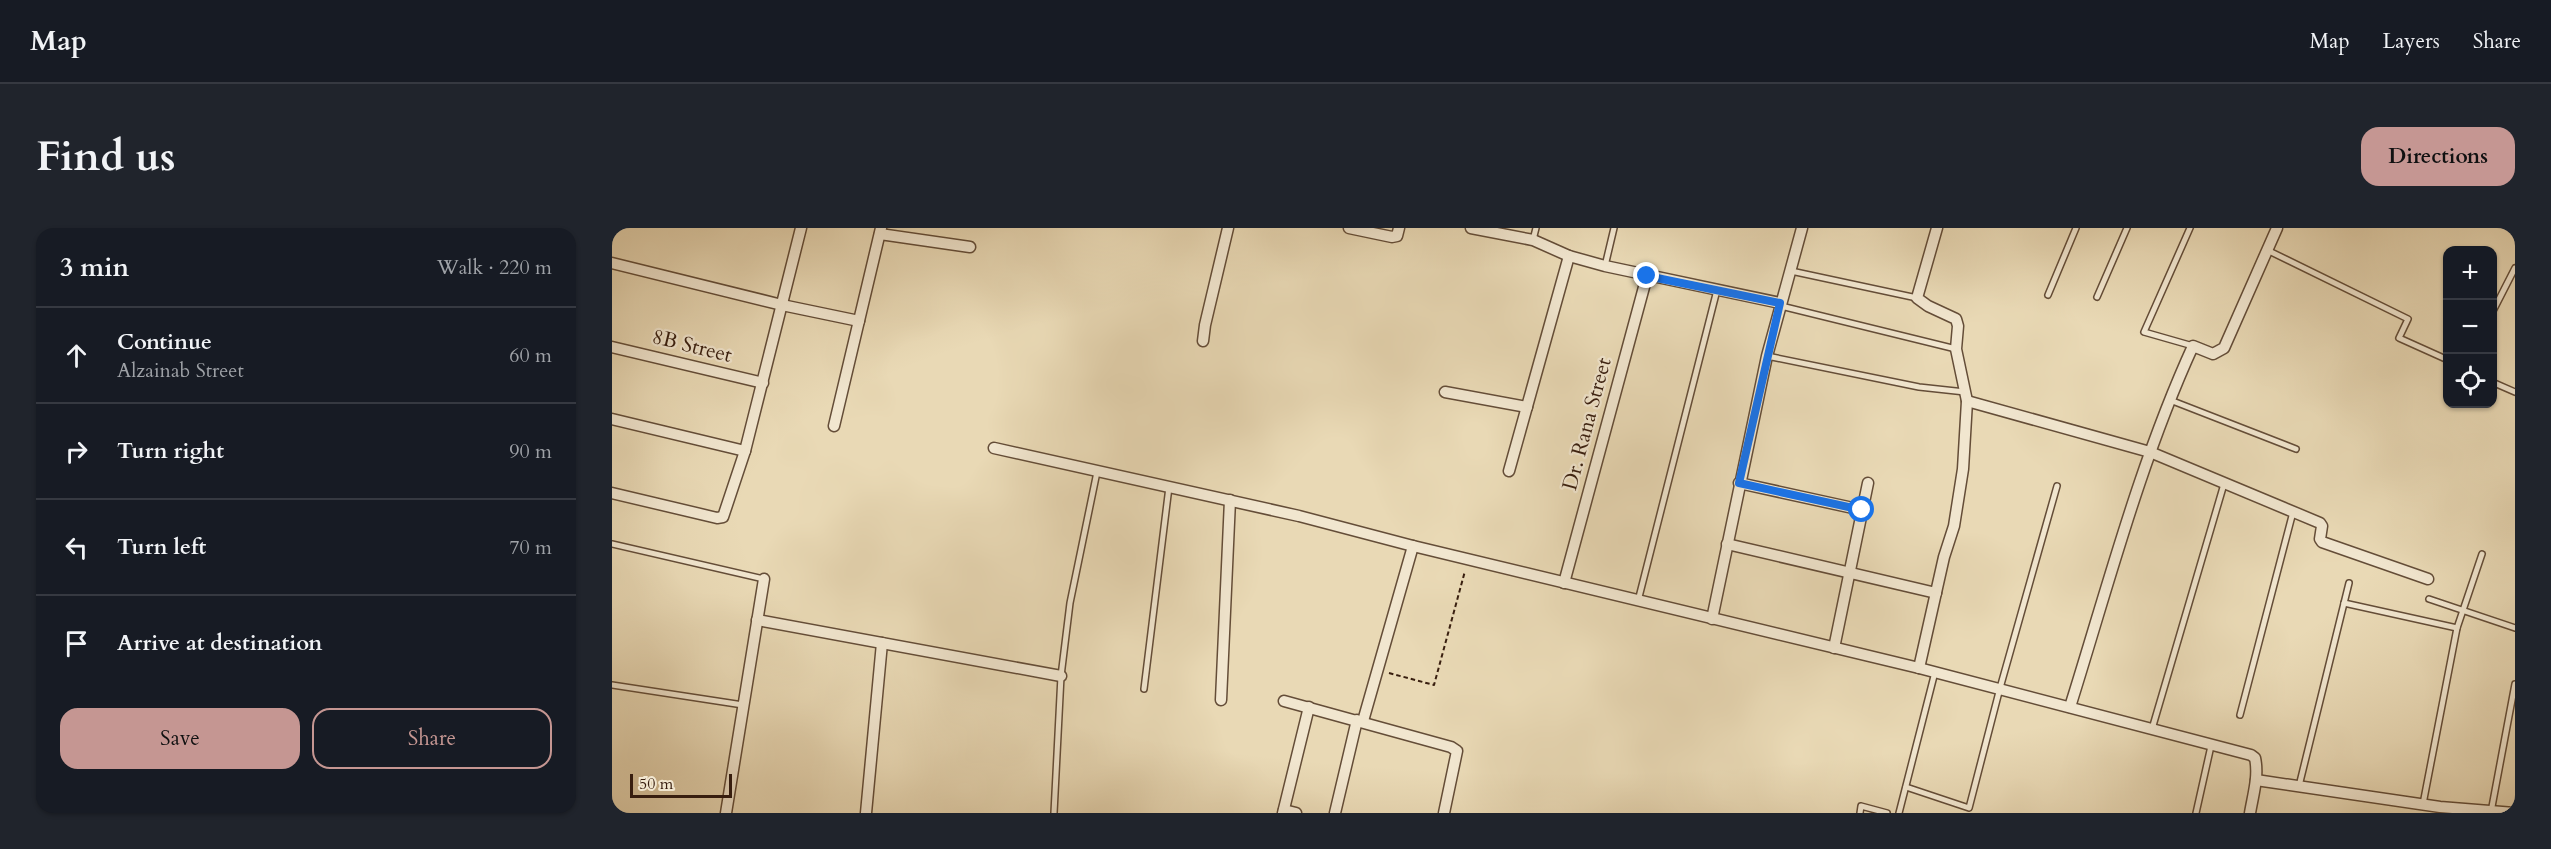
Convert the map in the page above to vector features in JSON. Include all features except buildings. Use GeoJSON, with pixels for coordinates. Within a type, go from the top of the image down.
{"type":"FeatureCollection","features":[{"type":"Feature","properties":{"kind":"street"},"geometry":{"type":"LineString","coordinates":[[612,493],[717,518],[723,517],[745,452],[801,228]]}},
{"type":"Feature","properties":{"kind":"street"},"geometry":{"type":"LineString","coordinates":[[1203,341],[1228,228]]}},
{"type":"Feature","properties":{"kind":"street"},"geometry":{"type":"LineString","coordinates":[[1349,228],[1392,237],[1397,236],[1399,228]]}},
{"type":"Feature","properties":{"kind":"street"},"geometry":{"type":"LineString","coordinates":[[1471,228],[1533,240],[1569,256],[1605,266],[1780,304]]}},
{"type":"Feature","properties":{"kind":"street"},"geometry":{"type":"LineString","coordinates":[[1712,618],[1767,356],[1802,228]]}},
{"type":"Feature","properties":{"kind":"street"},"geometry":{"type":"LineString","coordinates":[[1919,668],[1954,526],[1963,469],[1966,397],[1956,349],[1958,326],[1956,319],[1928,306],[1917,298],[1937,228]]}},
{"type":"Feature","properties":{"kind":"street"},"geometry":{"type":"LineString","coordinates":[[2070,707],[2150,452],[2169,399],[2193,346],[2213,354],[2224,348],[2277,228]]}},
{"type":"Feature","properties":{"kind":"street"},"geometry":{"type":"LineString","coordinates":[[834,426],[881,231],[970,247]]}},
{"type":"Feature","properties":{"kind":"street"},"geometry":{"type":"LineString","coordinates":[[1509,471],[1569,256]]}},
{"type":"Feature","properties":{"kind":"street"},"geometry":{"type":"LineString","coordinates":[[612,263],[782,305],[859,321]]}},
{"type":"Feature","properties":{"kind":"street","name":"Dr. Rana Street"},"geometry":{"type":"LineString","coordinates":[[1564,583],[1647,276]]}},
{"type":"Feature","properties":{"kind":"street","name":"8B Street"},"geometry":{"type":"LineString","coordinates":[[612,347],[763,383]]}},
{"type":"Feature","properties":{"kind":"street"},"geometry":{"type":"LineString","coordinates":[[1445,392],[1527,407]]}},
{"type":"Feature","properties":{"kind":"street"},"geometry":{"type":"LineString","coordinates":[[1966,397],[2150,452],[2320,523],[2322,542],[2428,579]]}},
{"type":"Feature","properties":{"kind":"street"},"geometry":{"type":"LineString","coordinates":[[612,419],[745,452]]}},
{"type":"Feature","properties":{"kind":"street"},"geometry":{"type":"LineString","coordinates":[[994,448],[1299,516],[1468,560],[1919,668],[2255,758],[2256,780],[2250,813]]}},
{"type":"Feature","properties":{"kind":"street"},"geometry":{"type":"LineString","coordinates":[[1739,483],[1862,510]]}},
{"type":"Feature","properties":{"kind":"street"},"geometry":{"type":"LineString","coordinates":[[1833,648],[1868,483]]}},
{"type":"Feature","properties":{"kind":"street"},"geometry":{"type":"LineString","coordinates":[[1221,700],[1230,500]]}},
{"type":"Feature","properties":{"kind":"street"},"geometry":{"type":"LineString","coordinates":[[1727,544],[1936,593]]}},
{"type":"Feature","properties":{"kind":"street"},"geometry":{"type":"LineString","coordinates":[[1335,813],[1360,721],[1413,546]]}},
{"type":"Feature","properties":{"kind":"street"},"geometry":{"type":"LineString","coordinates":[[726,813],[764,579]]}},
{"type":"Feature","properties":{"kind":"street"},"geometry":{"type":"LineString","coordinates":[[757,620],[1061,676]]}},
{"type":"Feature","properties":{"kind":"street"},"geometry":{"type":"LineString","coordinates":[[866,813],[882,643]]}},
{"type":"Feature","properties":{"kind":"street"},"geometry":{"type":"LineString","coordinates":[[1284,701],[1360,721],[1457,751],[1444,813]]}},
{"type":"Feature","properties":{"kind":"street"},"geometry":{"type":"LineString","coordinates":[[1296,813],[1283,811],[1309,707]]}},
{"type":"Feature","properties":{"kind":"street"},"geometry":{"type":"LineString","coordinates":[[2256,780],[2298,788],[2423,804],[2440,810],[2515,813]]}},
{"type":"Feature","properties":{"kind":"lane"},"geometry":{"type":"LineString","coordinates":[[1533,240],[1536,228]]}},
{"type":"Feature","properties":{"kind":"lane"},"geometry":{"type":"LineString","coordinates":[[1605,266],[1614,228]]}},
{"type":"Feature","properties":{"kind":"lane"},"geometry":{"type":"LineString","coordinates":[[2048,295],[2076,228]]}},
{"type":"Feature","properties":{"kind":"lane"},"geometry":{"type":"LineString","coordinates":[[2097,297],[2127,228]]}},
{"type":"Feature","properties":{"kind":"lane"},"geometry":{"type":"LineString","coordinates":[[2190,228],[2144,332],[2193,346]]}},
{"type":"Feature","properties":{"kind":"lane"},"geometry":{"type":"LineString","coordinates":[[2266,250],[2409,319],[2399,338],[2443,358]]}},
{"type":"Feature","properties":{"kind":"lane"},"geometry":{"type":"LineString","coordinates":[[2497,305],[2515,268]]}},
{"type":"Feature","properties":{"kind":"lane"},"geometry":{"type":"LineString","coordinates":[[1789,271],[1917,298]]}},
{"type":"Feature","properties":{"kind":"lane"},"geometry":{"type":"LineString","coordinates":[[1638,601],[1717,289]]}},
{"type":"Feature","properties":{"kind":"lane"},"geometry":{"type":"LineString","coordinates":[[1780,304],[1956,349]]}},
{"type":"Feature","properties":{"kind":"lane"},"geometry":{"type":"LineString","coordinates":[[1767,356],[1966,397]]}},
{"type":"Feature","properties":{"kind":"lane"},"geometry":{"type":"LineString","coordinates":[[2497,384],[2515,392]]}},
{"type":"Feature","properties":{"kind":"lane"},"geometry":{"type":"LineString","coordinates":[[2169,399],[2296,449]]}},
{"type":"Feature","properties":{"kind":"lane"},"geometry":{"type":"LineString","coordinates":[[1053,813],[1061,676],[1070,603],[1097,472]]}},
{"type":"Feature","properties":{"kind":"lane"},"geometry":{"type":"LineString","coordinates":[[2152,729],[2224,484]]}},
{"type":"Feature","properties":{"kind":"lane"},"geometry":{"type":"LineString","coordinates":[[1906,787],[1969,808],[2057,486]]}},
{"type":"Feature","properties":{"kind":"lane"},"geometry":{"type":"LineString","coordinates":[[1144,689],[1169,487]]}},
{"type":"Feature","properties":{"kind":"lane"},"geometry":{"type":"LineString","coordinates":[[2240,715],[2293,512]]}},
{"type":"Feature","properties":{"kind":"lane"},"geometry":{"type":"LineString","coordinates":[[612,544],[764,579]]}},
{"type":"Feature","properties":{"kind":"lane"},"geometry":{"type":"LineString","coordinates":[[2423,804],[2457,628],[2482,554]]}},
{"type":"Feature","properties":{"kind":"lane"},"geometry":{"type":"LineString","coordinates":[[2298,788],[2349,583]]}},
{"type":"Feature","properties":{"kind":"lane"},"geometry":{"type":"LineString","coordinates":[[2429,599],[2515,628]]}},
{"type":"Feature","properties":{"kind":"lane"},"geometry":{"type":"LineString","coordinates":[[2344,603],[2457,628]]}},
{"type":"Feature","properties":{"kind":"lane"},"geometry":{"type":"LineString","coordinates":[[1899,813],[1935,672]]}},
{"type":"Feature","properties":{"kind":"lane"},"geometry":{"type":"LineString","coordinates":[[2486,812],[2515,684]]}},
{"type":"Feature","properties":{"kind":"lane"},"geometry":{"type":"LineString","coordinates":[[612,685],[743,705]]}},
{"type":"Feature","properties":{"kind":"lane"},"geometry":{"type":"LineString","coordinates":[[2196,813],[2211,746]]}},
{"type":"Feature","properties":{"kind":"lane"},"geometry":{"type":"LineString","coordinates":[[1860,813],[1862,806],[1887,813]]}},
{"type":"Feature","properties":{"kind":"path"},"geometry":{"type":"LineString","coordinates":[[1377,670],[1434,685],[1468,560]]}},
{"type":"Feature","properties":{"kind":"route"},"geometry":{"type":"LineString","coordinates":[[1647,276],[1780,303],[1739,483],[1862,510]]}}]}
